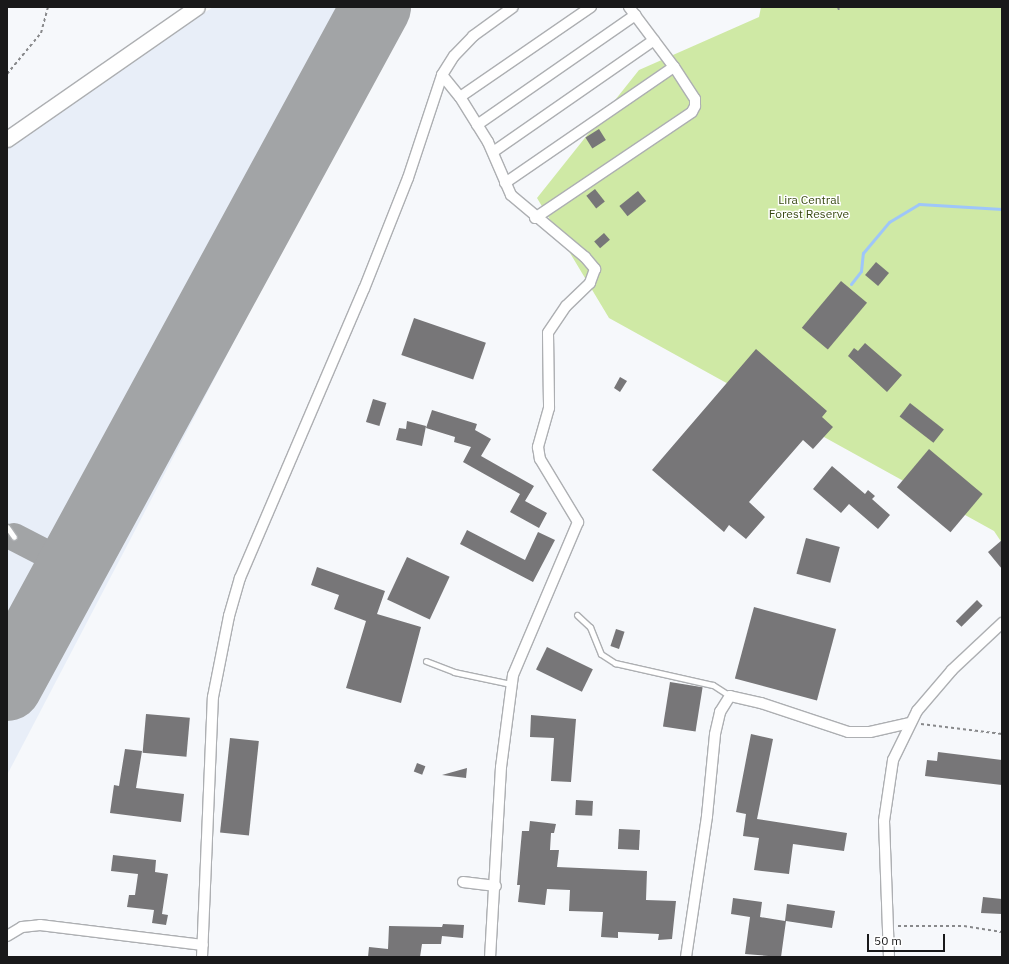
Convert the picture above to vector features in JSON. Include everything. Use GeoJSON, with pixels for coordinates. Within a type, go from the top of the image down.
{"type":"FeatureCollection","features":[{"type":"Feature","properties":{"kind":"main road"},"geometry":{"type":"LineString","coordinates":[[7,139],[197,7]]}},
{"type":"Feature","properties":{"kind":"street"},"geometry":{"type":"LineString","coordinates":[[202,957],[211,724],[216,674],[229,616],[240,578],[364,289],[408,178],[442,75],[454,56],[473,36],[513,7]]}},
{"type":"Feature","properties":{"kind":"street"},"geometry":{"type":"LineString","coordinates":[[460,97],[591,7]]}},
{"type":"Feature","properties":{"kind":"street"},"geometry":{"type":"LineString","coordinates":[[477,125],[632,11],[674,67],[695,99],[692,112],[535,218]]}},
{"type":"Feature","properties":{"kind":"street"},"geometry":{"type":"LineString","coordinates":[[493,152],[654,40]]}},
{"type":"Feature","properties":{"kind":"street"},"geometry":{"type":"LineString","coordinates":[[505,182],[674,67]]}},
{"type":"Feature","properties":{"kind":"street"},"geometry":{"type":"LineString","coordinates":[[442,75],[460,97],[493,152],[511,195],[535,218],[586,257],[593,265],[595,274],[590,282],[566,306],[548,333],[549,408],[538,447],[540,459],[578,522],[519,655],[511,684],[501,767],[496,886],[490,957]]}},
{"type":"Feature","properties":{"kind":"street"},"geometry":{"type":"LineString","coordinates":[[889,957],[889,926],[884,842],[886,800],[893,760],[910,723],[952,670],[1002,623]]}},
{"type":"Feature","properties":{"kind":"street"},"geometry":{"type":"LineString","coordinates":[[686,957],[707,816],[715,734],[720,712],[730,696],[761,703],[848,732],[870,732],[910,723]]}},
{"type":"Feature","properties":{"kind":"street"},"geometry":{"type":"LineString","coordinates":[[464,882],[496,886]]}},
{"type":"Feature","properties":{"kind":"street"},"geometry":{"type":"LineString","coordinates":[[7,936],[22,927],[40,926],[203,945]]}},
{"type":"Feature","properties":{"kind":"lane"},"geometry":{"type":"LineString","coordinates":[[7,527],[14,537]]}},
{"type":"Feature","properties":{"kind":"lane"},"geometry":{"type":"LineString","coordinates":[[577,615],[590,627],[601,654],[615,663],[713,684],[730,696]]}},
{"type":"Feature","properties":{"kind":"lane"},"geometry":{"type":"LineString","coordinates":[[426,660],[454,672],[511,684]]}},
{"type":"Feature","properties":{"kind":"path"},"geometry":{"type":"LineString","coordinates":[[7,74],[41,33],[48,7]]}},
{"type":"Feature","properties":{"kind":"path"},"geometry":{"type":"LineString","coordinates":[[910,723],[1002,734]]}},
{"type":"Feature","properties":{"kind":"path"},"geometry":{"type":"LineString","coordinates":[[889,926],[964,926],[1002,932]]}},
{"type":"Feature","properties":{"kind":"shaded area"},"geometry":{"type":"Polygon","coordinates":[[[213,7],[409,7],[7,775],[7,146],[213,7]]]}},
{"type":"Feature","properties":{"kind":"green space","name":"Lira Central Forest Reserve"},"geometry":{"type":"Polygon","coordinates":[[[761,7],[1002,7],[1002,543],[994,531],[609,318],[537,198],[639,70],[759,17],[761,7]]]}},
{"type":"Feature","properties":{"kind":"building"},"geometry":{"type":"Polygon","coordinates":[[[599,129],[606,140],[592,149],[585,137],[599,129]]]}},
{"type":"Feature","properties":{"kind":"building"},"geometry":{"type":"Polygon","coordinates":[[[595,189],[605,202],[596,208],[586,196],[595,189]]]}},
{"type":"Feature","properties":{"kind":"building"},"geometry":{"type":"Polygon","coordinates":[[[638,191],[646,201],[628,216],[619,206],[638,191]]]}},
{"type":"Feature","properties":{"kind":"building"},"geometry":{"type":"Polygon","coordinates":[[[604,233],[610,240],[600,248],[594,242],[604,233]]]}},
{"type":"Feature","properties":{"kind":"building"},"geometry":{"type":"Polygon","coordinates":[[[876,262],[889,273],[878,286],[865,275],[876,262]]]}},
{"type":"Feature","properties":{"kind":"building"},"geometry":{"type":"Polygon","coordinates":[[[841,281],[867,303],[828,350],[802,328],[841,281]]]}},
{"type":"Feature","properties":{"kind":"building"},"geometry":{"type":"Polygon","coordinates":[[[414,318],[486,343],[473,380],[401,355],[414,318]]]}},
{"type":"Feature","properties":{"kind":"building"},"geometry":{"type":"Polygon","coordinates":[[[865,343],[902,375],[887,392],[848,356],[854,348],[858,351],[865,343]]]}},
{"type":"Feature","properties":{"kind":"building"},"geometry":{"type":"Polygon","coordinates":[[[756,349],[827,411],[822,417],[833,427],[813,449],[803,440],[749,502],[765,517],[746,539],[729,525],[724,532],[652,470],[756,349]]]}},
{"type":"Feature","properties":{"kind":"building"},"geometry":{"type":"Polygon","coordinates":[[[620,377],[627,381],[620,392],[614,388],[620,377]]]}},
{"type":"Feature","properties":{"kind":"building"},"geometry":{"type":"Polygon","coordinates":[[[373,399],[386,403],[379,426],[366,422],[373,399]]]}},
{"type":"Feature","properties":{"kind":"building"},"geometry":{"type":"Polygon","coordinates":[[[910,403],[944,429],[933,443],[900,416],[910,403]]]}},
{"type":"Feature","properties":{"kind":"building"},"geometry":{"type":"Polygon","coordinates":[[[432,410],[477,424],[475,430],[491,439],[481,456],[534,486],[525,501],[547,513],[539,528],[510,512],[520,494],[463,462],[471,447],[454,442],[455,437],[426,428],[432,410]]]}},
{"type":"Feature","properties":{"kind":"building"},"geometry":{"type":"Polygon","coordinates":[[[407,421],[426,426],[422,446],[396,440],[399,428],[406,429],[407,421]]]}},
{"type":"Feature","properties":{"kind":"building"},"geometry":{"type":"Polygon","coordinates":[[[929,449],[983,494],[950,532],[897,487],[929,449]]]}},
{"type":"Feature","properties":{"kind":"building"},"geometry":{"type":"Polygon","coordinates":[[[832,466],[865,494],[868,490],[875,496],[872,499],[890,515],[878,529],[849,504],[841,513],[813,489],[832,466]]]}},
{"type":"Feature","properties":{"kind":"building"},"geometry":{"type":"Polygon","coordinates":[[[467,530],[525,560],[538,532],[555,540],[533,582],[460,544],[467,530]]]}},
{"type":"Feature","properties":{"kind":"building"},"geometry":{"type":"Polygon","coordinates":[[[806,538],[840,547],[830,583],[796,574],[806,538]]]}},
{"type":"Feature","properties":{"kind":"building"},"geometry":{"type":"Polygon","coordinates":[[[1002,540],[1002,569],[988,552],[1002,540]]]}},
{"type":"Feature","properties":{"kind":"building"},"geometry":{"type":"Polygon","coordinates":[[[407,557],[450,577],[430,619],[387,600],[407,557]]]}},
{"type":"Feature","properties":{"kind":"building"},"geometry":{"type":"Polygon","coordinates":[[[317,567],[385,591],[377,614],[421,627],[401,703],[346,688],[366,621],[334,609],[339,595],[311,585],[317,567]]]}},
{"type":"Feature","properties":{"kind":"building"},"geometry":{"type":"Polygon","coordinates":[[[977,600],[983,606],[961,627],[956,621],[977,600]]]}},
{"type":"Feature","properties":{"kind":"building"},"geometry":{"type":"Polygon","coordinates":[[[754,607],[836,629],[817,700],[735,678],[754,607]]]}},
{"type":"Feature","properties":{"kind":"building"},"geometry":{"type":"Polygon","coordinates":[[[616,629],[625,632],[619,649],[610,646],[616,629]]]}},
{"type":"Feature","properties":{"kind":"building"},"geometry":{"type":"Polygon","coordinates":[[[547,647],[593,669],[582,692],[536,669],[547,647]]]}},
{"type":"Feature","properties":{"kind":"building"},"geometry":{"type":"Polygon","coordinates":[[[670,682],[703,687],[696,732],[663,726],[670,682]]]}},
{"type":"Feature","properties":{"kind":"building"},"geometry":{"type":"Polygon","coordinates":[[[146,714],[190,718],[186,757],[143,753],[146,714]]]}},
{"type":"Feature","properties":{"kind":"building"},"geometry":{"type":"Polygon","coordinates":[[[531,715],[576,719],[571,782],[551,781],[554,738],[530,737],[531,715]]]}},
{"type":"Feature","properties":{"kind":"building"},"geometry":{"type":"Polygon","coordinates":[[[751,734],[773,739],[757,819],[847,833],[844,851],[793,844],[789,874],[754,870],[759,838],[743,836],[746,814],[736,812],[751,734]]]}},
{"type":"Feature","properties":{"kind":"building"},"geometry":{"type":"Polygon","coordinates":[[[230,738],[259,741],[249,836],[220,832],[230,738]]]}},
{"type":"Feature","properties":{"kind":"building"},"geometry":{"type":"Polygon","coordinates":[[[125,749],[142,751],[136,788],[184,794],[181,822],[110,813],[114,785],[119,786],[125,749]]]}},
{"type":"Feature","properties":{"kind":"building"},"geometry":{"type":"Polygon","coordinates":[[[938,752],[1002,760],[1002,785],[925,776],[927,760],[937,761],[938,752]]]}},
{"type":"Feature","properties":{"kind":"building"},"geometry":{"type":"Polygon","coordinates":[[[417,763],[425,766],[422,775],[414,771],[417,763]]]}},
{"type":"Feature","properties":{"kind":"building"},"geometry":{"type":"Polygon","coordinates":[[[467,768],[466,778],[442,775],[467,768]]]}},
{"type":"Feature","properties":{"kind":"building"},"geometry":{"type":"Polygon","coordinates":[[[576,800],[593,801],[592,816],[575,815],[576,800]]]}},
{"type":"Feature","properties":{"kind":"building"},"geometry":{"type":"Polygon","coordinates":[[[530,821],[556,824],[554,833],[551,833],[550,850],[559,850],[557,867],[647,871],[646,900],[676,901],[672,939],[658,940],[659,934],[618,932],[618,938],[601,937],[603,912],[569,911],[570,890],[547,889],[545,905],[518,902],[520,885],[517,885],[522,831],[529,831],[530,821]]]}},
{"type":"Feature","properties":{"kind":"building"},"geometry":{"type":"Polygon","coordinates":[[[619,829],[640,830],[639,850],[618,849],[619,829]]]}},
{"type":"Feature","properties":{"kind":"building"},"geometry":{"type":"Polygon","coordinates":[[[113,855],[156,860],[155,872],[168,874],[162,914],[168,915],[166,925],[152,923],[154,910],[127,907],[129,895],[135,895],[138,874],[111,871],[113,855]]]}},
{"type":"Feature","properties":{"kind":"building"},"geometry":{"type":"Polygon","coordinates":[[[983,897],[1002,899],[1002,914],[981,913],[983,897]]]}},
{"type":"Feature","properties":{"kind":"building"},"geometry":{"type":"Polygon","coordinates":[[[733,898],[762,902],[760,917],[785,921],[787,904],[835,911],[832,928],[786,921],[781,957],[745,954],[750,917],[731,914],[733,898]]]}},
{"type":"Feature","properties":{"kind":"building"},"geometry":{"type":"Polygon","coordinates":[[[443,924],[464,925],[463,938],[442,936],[441,944],[422,944],[420,957],[368,957],[369,947],[388,949],[389,926],[442,927],[443,924]]]}},
{"type":"Feature","properties":{"kind":"waterway"},"geometry":{"type":"LineString","coordinates":[[851,284],[861,271],[863,253],[889,222],[919,204],[1002,209]]}},
{"type":"Feature","properties":{"kind":"taxiway"},"geometry":{"type":"LineString","coordinates":[[14,537],[72,567]]}},
{"type":"Feature","properties":{"kind":"runway"},"geometry":{"type":"LineString","coordinates":[[7,686],[376,7]]}}]}
